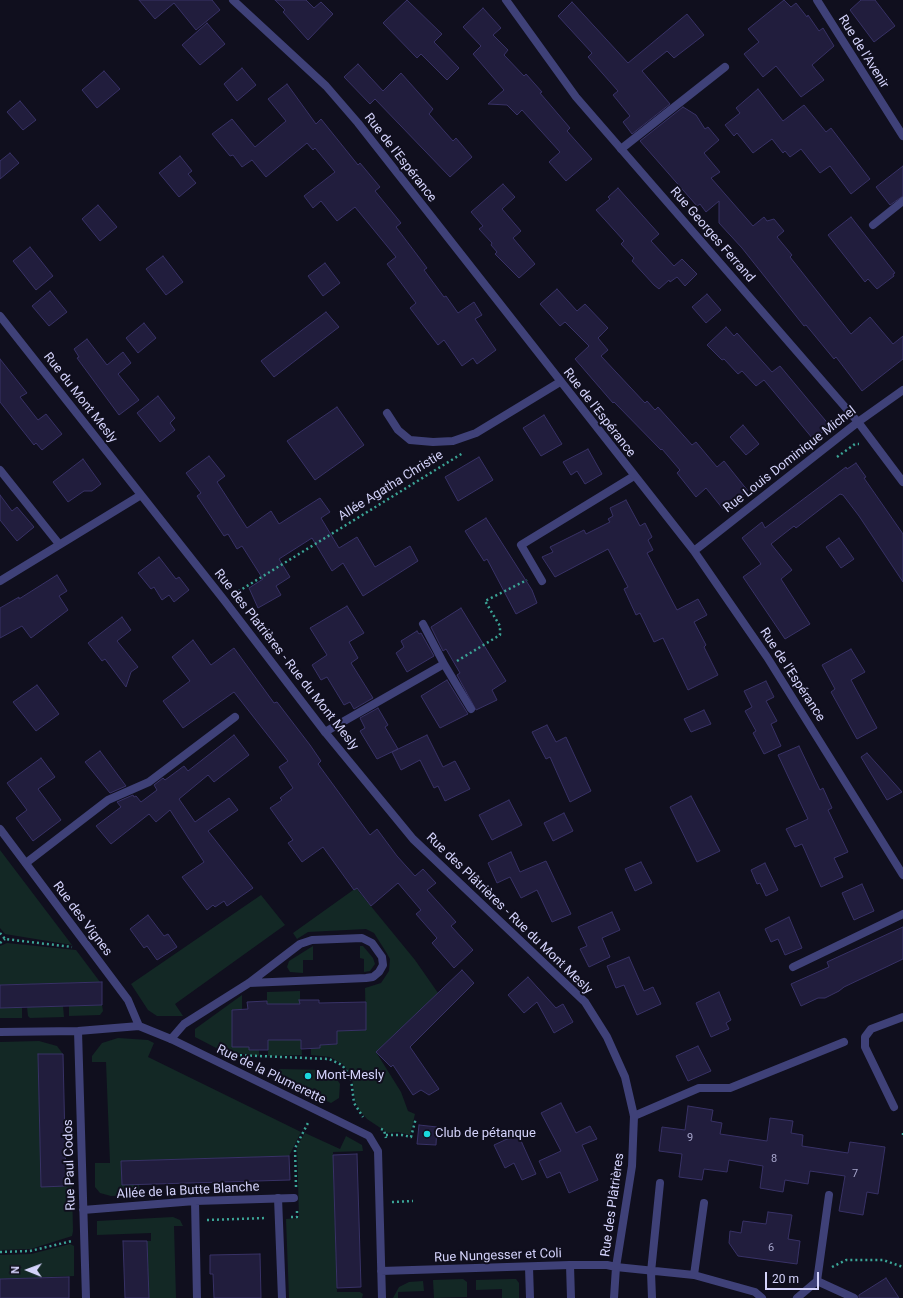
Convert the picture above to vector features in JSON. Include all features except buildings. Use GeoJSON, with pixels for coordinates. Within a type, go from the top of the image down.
{"type":"FeatureCollection","features":[{"type":"Feature","properties":{"kind":"street","name":"Rue de l'Espérance"},"geometry":{"type":"LineString","coordinates":[[233,0],[326,86],[358,124],[694,551],[768,657],[903,875]]}},
{"type":"Feature","properties":{"kind":"street","name":"Rue Georges Ferrand"},"geometry":{"type":"LineString","coordinates":[[506,0],[576,97],[858,422],[903,482]]}},
{"type":"Feature","properties":{"kind":"street","name":"Rue de l'Avenir"},"geometry":{"type":"LineString","coordinates":[[817,0],[903,136]]}},
{"type":"Feature","properties":{"kind":"street"},"geometry":{"type":"LineString","coordinates":[[621,149],[725,67]]}},
{"type":"Feature","properties":{"kind":"street"},"geometry":{"type":"LineString","coordinates":[[873,225],[903,201]]}},
{"type":"Feature","properties":{"kind":"street","name":"Rue du Mont Mesly"},"geometry":{"type":"LineString","coordinates":[[0,316],[141,494]]}},
{"type":"Feature","properties":{"kind":"street"},"geometry":{"type":"LineString","coordinates":[[387,413],[398,430],[410,440],[433,442],[453,441],[476,433],[560,382]]}},
{"type":"Feature","properties":{"kind":"street","name":"Rue Louis Dominique Michel"},"geometry":{"type":"LineString","coordinates":[[694,551],[858,422],[903,390]]}},
{"type":"Feature","properties":{"kind":"street"},"geometry":{"type":"LineString","coordinates":[[0,470],[59,544]]}},
{"type":"Feature","properties":{"kind":"street"},"geometry":{"type":"LineString","coordinates":[[540,578],[521,545],[634,476]]}},
{"type":"Feature","properties":{"kind":"street"},"geometry":{"type":"LineString","coordinates":[[0,581],[141,494]]}},
{"type":"Feature","properties":{"kind":"street","name":"Rue des Platrières - Rue du Mont Mesly"},"geometry":{"type":"LineString","coordinates":[[141,494],[325,732],[413,839]]}},
{"type":"Feature","properties":{"kind":"street"},"geometry":{"type":"LineString","coordinates":[[423,624],[445,666],[471,709]]}},
{"type":"Feature","properties":{"kind":"street"},"geometry":{"type":"LineString","coordinates":[[325,732],[445,666]]}},
{"type":"Feature","properties":{"kind":"street"},"geometry":{"type":"LineString","coordinates":[[26,863],[108,800],[149,782],[235,716]]}},
{"type":"Feature","properties":{"kind":"street","name":"Rue des Vignes"},"geometry":{"type":"LineString","coordinates":[[0,829],[128,1000],[139,1026]]}},
{"type":"Feature","properties":{"kind":"street","name":"Rue des Plâtrières - Rue du Mont Mesly"},"geometry":{"type":"LineString","coordinates":[[413,839],[585,1002],[607,1037],[625,1076],[634,1116]]}},
{"type":"Feature","properties":{"kind":"street"},"geometry":{"type":"LineString","coordinates":[[793,967],[903,914]]}},
{"type":"Feature","properties":{"kind":"street"},"geometry":{"type":"LineString","coordinates":[[171,1039],[184,1024],[249,983],[300,944],[312,940],[362,938],[372,943],[382,957],[383,965],[379,972],[373,977],[249,983]]}},
{"type":"Feature","properties":{"kind":"street"},"geometry":{"type":"LineString","coordinates":[[894,1107],[865,1047],[865,1036],[871,1029],[903,1017]]}},
{"type":"Feature","properties":{"kind":"street","name":"Rue de la Plumerette"},"geometry":{"type":"LineString","coordinates":[[0,1032],[78,1031],[139,1026],[171,1039],[369,1136],[378,1151],[382,1298]]}},
{"type":"Feature","properties":{"kind":"street","name":"Rue Paul Codos"},"geometry":{"type":"LineString","coordinates":[[78,1031],[86,1298]]}},
{"type":"Feature","properties":{"kind":"street"},"geometry":{"type":"LineString","coordinates":[[634,1116],[699,1088],[730,1088],[844,1042]]}},
{"type":"Feature","properties":{"kind":"street","name":"Rue des Plâtrières"},"geometry":{"type":"LineString","coordinates":[[614,1298],[616,1267],[632,1166],[634,1116]]}},
{"type":"Feature","properties":{"kind":"street"},"geometry":{"type":"LineString","coordinates":[[652,1298],[651,1272],[660,1183]]}},
{"type":"Feature","properties":{"kind":"street"},"geometry":{"type":"LineString","coordinates":[[797,1298],[818,1277],[830,1195]]}},
{"type":"Feature","properties":{"kind":"street"},"geometry":{"type":"LineString","coordinates":[[278,1198],[282,1298]]}},
{"type":"Feature","properties":{"kind":"street","name":"Allée de la Butte Blanche"},"geometry":{"type":"LineString","coordinates":[[83,1210],[195,1201],[296,1198]]}},
{"type":"Feature","properties":{"kind":"street"},"geometry":{"type":"LineString","coordinates":[[195,1201],[198,1298]]}},
{"type":"Feature","properties":{"kind":"street"},"geometry":{"type":"LineString","coordinates":[[694,1275],[704,1203]]}},
{"type":"Feature","properties":{"kind":"street","name":"Rue Nungesser et Coli"},"geometry":{"type":"LineString","coordinates":[[381,1271],[607,1265],[651,1272],[694,1275],[755,1292],[762,1298]]}},
{"type":"Feature","properties":{"kind":"street"},"geometry":{"type":"LineString","coordinates":[[570,1266],[571,1298]]}},
{"type":"Feature","properties":{"kind":"street"},"geometry":{"type":"LineString","coordinates":[[528,1267],[530,1298]]}},
{"type":"Feature","properties":{"kind":"street"},"geometry":{"type":"LineString","coordinates":[[818,1277],[854,1298]]}},
{"type":"Feature","properties":{"kind":"path"},"geometry":{"type":"LineString","coordinates":[[836,458],[855,444],[866,445]]}},
{"type":"Feature","properties":{"kind":"path","name":"Allée Agatha Christie"},"geometry":{"type":"LineString","coordinates":[[232,596],[466,451]]}},
{"type":"Feature","properties":{"kind":"path"},"geometry":{"type":"LineString","coordinates":[[445,666],[500,635],[500,626],[485,601],[540,578]]}},
{"type":"Feature","properties":{"kind":"path"},"geometry":{"type":"LineString","coordinates":[[0,933],[5,940]]}},
{"type":"Feature","properties":{"kind":"path"},"geometry":{"type":"LineString","coordinates":[[0,943],[5,940],[76,947]]}},
{"type":"Feature","properties":{"kind":"path"},"geometry":{"type":"LineString","coordinates":[[203,1220],[297,1217],[295,1148],[312,1116]]}},
{"type":"Feature","properties":{"kind":"path"},"geometry":{"type":"LineString","coordinates":[[386,1135],[402,1134],[411,1137],[416,1118]]}},
{"type":"Feature","properties":{"kind":"path"},"geometry":{"type":"LineString","coordinates":[[388,1202],[412,1201]]}},
{"type":"Feature","properties":{"kind":"path"},"geometry":{"type":"LineString","coordinates":[[0,1252],[30,1252],[74,1240]]}},
{"type":"Feature","properties":{"kind":"path"},"geometry":{"type":"LineString","coordinates":[[818,1277],[846,1260],[884,1260],[903,1267]]}},
{"type":"Feature","properties":{"kind":"green space"},"geometry":{"type":"Polygon","coordinates":[[[0,850],[72,945],[5,934],[0,928],[0,850]]]}},
{"type":"Feature","properties":{"kind":"green space"},"geometry":{"type":"Polygon","coordinates":[[[356,888],[415,960],[438,993],[376,1052],[401,1092],[408,1111],[415,1114],[410,1135],[398,1132],[388,1133],[367,1119],[360,1111],[355,1101],[352,1077],[344,1065],[330,1057],[311,1055],[311,1048],[320,1048],[320,1045],[337,1044],[337,1031],[366,1030],[365,988],[381,983],[389,971],[390,959],[374,933],[366,929],[308,932],[297,939],[293,933],[356,888]]]}},
{"type":"Feature","properties":{"kind":"green space"},"geometry":{"type":"Polygon","coordinates":[[[261,895],[285,925],[175,1004],[183,1016],[157,1016],[148,1010],[131,984],[261,895]]]}},
{"type":"Feature","properties":{"kind":"green space"},"geometry":{"type":"Polygon","coordinates":[[[7,943],[76,950],[100,982],[0,985],[0,946],[7,943]]]}},
{"type":"Feature","properties":{"kind":"green space"},"geometry":{"type":"Polygon","coordinates":[[[313,946],[313,960],[303,960],[303,973],[290,972],[287,967],[289,961],[313,946]]]}},
{"type":"Feature","properties":{"kind":"green space"},"geometry":{"type":"Polygon","coordinates":[[[360,946],[363,946],[373,958],[375,964],[370,971],[364,972],[364,959],[360,958],[360,946]]]}},
{"type":"Feature","properties":{"kind":"green space"},"geometry":{"type":"Polygon","coordinates":[[[300,991],[300,1004],[267,1004],[267,992],[300,991]]]}},
{"type":"Feature","properties":{"kind":"green space"},"geometry":{"type":"Polygon","coordinates":[[[242,995],[242,1009],[232,1010],[232,1047],[249,1047],[249,1050],[259,1050],[259,1056],[222,1051],[195,1037],[195,1029],[242,995]]]}},
{"type":"Feature","properties":{"kind":"green space"},"geometry":{"type":"Polygon","coordinates":[[[102,1005],[103,1011],[100,1015],[69,1016],[69,1006],[102,1005]]]}},
{"type":"Feature","properties":{"kind":"green space"},"geometry":{"type":"Polygon","coordinates":[[[63,1006],[64,1017],[30,1018],[28,1016],[27,1007],[63,1006]]]}},
{"type":"Feature","properties":{"kind":"green space"},"geometry":{"type":"Polygon","coordinates":[[[22,1007],[22,1018],[0,1018],[0,1008],[22,1007]]]}},
{"type":"Feature","properties":{"kind":"green space"},"geometry":{"type":"Polygon","coordinates":[[[118,1038],[148,1040],[154,1043],[148,1057],[301,1132],[289,1156],[121,1161],[122,1184],[139,1184],[140,1195],[111,1196],[100,1193],[95,1187],[95,1163],[110,1163],[106,1062],[92,1062],[92,1056],[102,1043],[118,1038]]]}},
{"type":"Feature","properties":{"kind":"green space"},"geometry":{"type":"Polygon","coordinates":[[[268,1040],[301,1040],[302,1055],[268,1056],[268,1040]]]}},
{"type":"Feature","properties":{"kind":"green space"},"geometry":{"type":"Polygon","coordinates":[[[39,1041],[57,1046],[63,1054],[38,1054],[41,1186],[72,1186],[73,1231],[72,1236],[31,1249],[0,1250],[0,1042],[39,1041]]]}},
{"type":"Feature","properties":{"kind":"green space"},"geometry":{"type":"Polygon","coordinates":[[[281,1069],[326,1070],[332,1072],[340,1084],[339,1098],[331,1103],[273,1077],[271,1072],[281,1069]]]}},
{"type":"Feature","properties":{"kind":"green space"},"geometry":{"type":"Polygon","coordinates":[[[305,1133],[340,1149],[346,1136],[362,1145],[363,1151],[333,1152],[333,1155],[337,1292],[360,1292],[363,1294],[362,1298],[289,1298],[286,1219],[299,1218],[297,1146],[305,1133]]]}},
{"type":"Feature","properties":{"kind":"green space"},"geometry":{"type":"Polygon","coordinates":[[[173,1217],[180,1220],[183,1226],[174,1226],[176,1298],[149,1298],[147,1241],[151,1241],[151,1233],[97,1235],[97,1221],[173,1217]]]}},
{"type":"Feature","properties":{"kind":"green space"},"geometry":{"type":"Polygon","coordinates":[[[70,1244],[74,1246],[74,1276],[0,1279],[0,1255],[31,1254],[70,1244]]]}},
{"type":"Feature","properties":{"kind":"green space"},"geometry":{"type":"Polygon","coordinates":[[[463,1279],[467,1282],[467,1297],[434,1298],[433,1280],[463,1279]]]}},
{"type":"Feature","properties":{"kind":"green space"},"geometry":{"type":"Polygon","coordinates":[[[516,1279],[519,1283],[519,1298],[502,1298],[502,1289],[476,1290],[476,1280],[516,1279]]]}},
{"type":"Feature","properties":{"kind":"green space"},"geometry":{"type":"Polygon","coordinates":[[[423,1281],[424,1291],[398,1292],[398,1298],[393,1298],[399,1287],[409,1282],[423,1281]]]}},
{"type":"Feature","properties":{"kind":"place","name":"Mont-Mesly"},"geometry":{"type":"Point","coordinates":[308,1076]}},
{"type":"Feature","properties":{"kind":"place","name":"Club de pétanque"},"geometry":{"type":"Point","coordinates":[427,1134]}}]}
